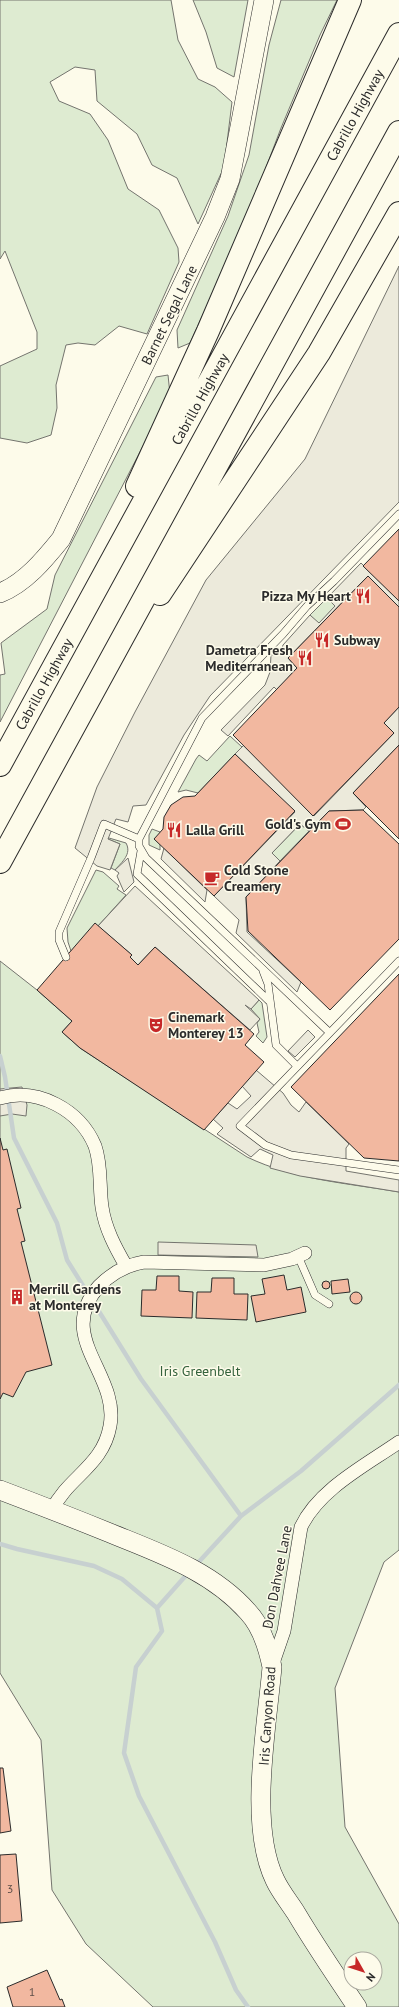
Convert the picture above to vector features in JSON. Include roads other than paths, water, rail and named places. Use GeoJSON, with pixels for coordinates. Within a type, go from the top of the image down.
{"type":"FeatureCollection","features":[{"type":"Feature","properties":{"kind":"highway"},"geometry":{"type":"LineString","coordinates":[[46,681],[203,343],[350,0]]}},
{"type":"Feature","properties":{"kind":"highway","name":"Cabrillo Highway"},"geometry":{"type":"LineString","coordinates":[[0,765],[399,34]]}},
{"type":"Feature","properties":{"kind":"highway"},"geometry":{"type":"LineString","coordinates":[[0,862],[399,132]]}},
{"type":"Feature","properties":{"kind":"highway"},"geometry":{"type":"LineString","coordinates":[[123,636],[164,589],[287,403],[343,314],[399,213]]}},
{"type":"Feature","properties":{"kind":"street","name":"Barnet Segal Lane"},"geometry":{"type":"LineString","coordinates":[[0,593],[18,582],[41,564],[61,539],[215,216],[230,179],[264,0]]}},
{"type":"Feature","properties":{"kind":"street"},"geometry":{"type":"LineString","coordinates":[[0,1098],[26,1095],[49,1100],[69,1113],[84,1128],[94,1146],[97,1155],[102,1207],[108,1232],[126,1266]]}},
{"type":"Feature","properties":{"kind":"street"},"geometry":{"type":"LineString","coordinates":[[52,1510],[62,1494],[92,1464],[105,1444],[108,1434],[111,1416],[110,1401],[104,1383],[86,1344],[84,1322],[88,1305],[96,1290],[111,1276],[126,1266],[144,1262],[264,1265],[301,1255]]}},
{"type":"Feature","properties":{"kind":"street","name":"Don Dahvee Lane"},"geometry":{"type":"LineString","coordinates":[[272,1667],[284,1632],[301,1527],[307,1514],[329,1491],[399,1442]]}},
{"type":"Feature","properties":{"kind":"street","name":"Iris Canyon Road"},"geometry":{"type":"LineString","coordinates":[[0,1490],[139,1544],[205,1576],[227,1592],[249,1612],[261,1631],[272,1667],[261,1796],[261,1824],[266,1852],[275,1880],[318,1949],[357,2007]]}},
{"type":"Feature","properties":{"kind":"lane"},"geometry":{"type":"LineString","coordinates":[[269,1001],[137,874],[141,851],[139,839],[202,718],[283,634],[306,606],[334,581],[399,514]]}},
{"type":"Feature","properties":{"kind":"lane"},"geometry":{"type":"LineString","coordinates":[[66,957],[58,940],[58,932],[91,858],[104,824],[139,839]]}},
{"type":"Feature","properties":{"kind":"lane"},"geometry":{"type":"LineString","coordinates":[[141,851],[149,861],[329,1032]]}},
{"type":"Feature","properties":{"kind":"lane"},"geometry":{"type":"LineString","coordinates":[[399,961],[240,1126],[265,1144],[291,1155],[399,1170]]}},
{"type":"Feature","properties":{"kind":"lane"},"geometry":{"type":"LineString","coordinates":[[262,969],[268,984],[269,1001],[276,1045],[297,1066]]}},
{"type":"Feature","properties":{"kind":"lane"},"geometry":{"type":"LineString","coordinates":[[301,1255],[315,1295],[329,1304]]}},
{"type":"Feature","properties":{"kind":"waterway"},"geometry":{"type":"LineString","coordinates":[[0,1056],[5,1077],[14,1138],[57,1223],[67,1260],[141,1379],[241,1516]]}},
{"type":"Feature","properties":{"kind":"waterway"},"geometry":{"type":"LineString","coordinates":[[196,1565],[241,1516],[301,1471],[399,1385]]}},
{"type":"Feature","properties":{"kind":"waterway"},"geometry":{"type":"LineString","coordinates":[[0,1544],[94,1566],[122,1579],[157,1608],[162,1631],[136,1667],[124,1753],[139,1796],[215,1942],[236,1990],[248,2007]]}},
{"type":"Feature","properties":{"kind":"waterway"},"geometry":{"type":"LineString","coordinates":[[157,1608],[189,1572]]}},
{"type":"Feature","properties":{"kind":"place","name":"Pizza My Heart"},"geometry":{"type":"Point","coordinates":[363,596]}},
{"type":"Feature","properties":{"kind":"place","name":"Subway"},"geometry":{"type":"Point","coordinates":[322,640]}},
{"type":"Feature","properties":{"kind":"place","name":"Dametra Fresh Mediterranean"},"geometry":{"type":"Point","coordinates":[305,658]}},
{"type":"Feature","properties":{"kind":"place","name":"Gold's Gym"},"geometry":{"type":"Point","coordinates":[343,824]}},
{"type":"Feature","properties":{"kind":"place","name":"Lalla Grill"},"geometry":{"type":"Point","coordinates":[174,830]}},
{"type":"Feature","properties":{"kind":"place","name":"Cold Stone Creamery"},"geometry":{"type":"Point","coordinates":[212,878]}},
{"type":"Feature","properties":{"kind":"place","name":"Cinemark Monterey 13"},"geometry":{"type":"Point","coordinates":[156,1025]}},
{"type":"Feature","properties":{"kind":"place","name":"Merrill Gardens at Monterey"},"geometry":{"type":"Point","coordinates":[17,1297]}},
{"type":"Feature","properties":{"kind":"park label","name":"Iris Greenbelt"},"geometry":{"type":"Point","coordinates":[200,1371]}}]}
